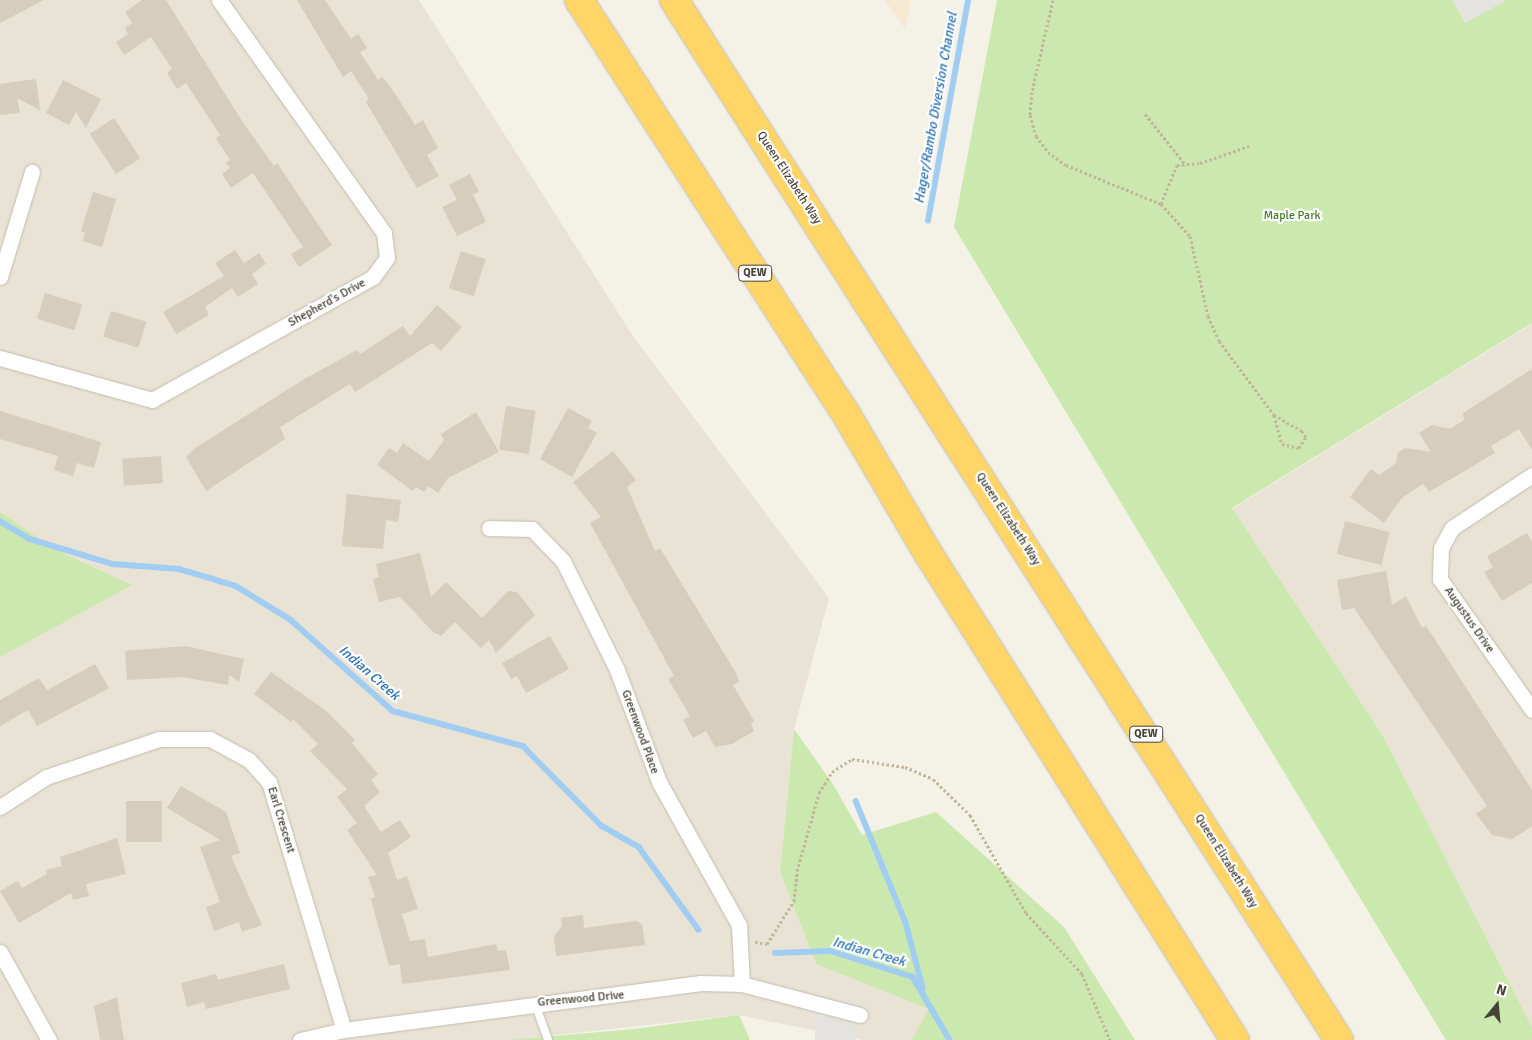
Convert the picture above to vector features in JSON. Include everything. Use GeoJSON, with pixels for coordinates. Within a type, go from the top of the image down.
{"type":"FeatureCollection","features":[{"type":"Feature","properties":{"kind":"highway","name":"QEW"},"geometry":{"type":"LineString","coordinates":[[579,0],[843,409],[926,550],[1235,1040]]}},
{"type":"Feature","properties":{"kind":"highway","name":"Queen Elizabeth Way"},"geometry":{"type":"LineString","coordinates":[[674,0],[1339,1040]]}},
{"type":"Feature","properties":{"kind":"highway"},"geometry":{"type":"LineString","coordinates":[[1202,988],[1218,1040]]}},
{"type":"Feature","properties":{"kind":"street","name":"Shepherd's Drive"},"geometry":{"type":"LineString","coordinates":[[0,358],[152,400],[373,277],[386,258],[384,234],[219,0]]}},
{"type":"Feature","properties":{"kind":"street"},"geometry":{"type":"LineString","coordinates":[[0,277],[32,172]]}},
{"type":"Feature","properties":{"kind":"street","name":"Augustus Drive"},"geometry":{"type":"LineString","coordinates":[[1532,475],[1452,528],[1441,548],[1440,579],[1532,710]]}},
{"type":"Feature","properties":{"kind":"street","name":"Greenwood Place"},"geometry":{"type":"LineString","coordinates":[[489,528],[532,529],[564,561],[617,670],[659,782],[739,924],[742,984]]}},
{"type":"Feature","properties":{"kind":"street","name":"Earl Crescent"},"geometry":{"type":"LineString","coordinates":[[0,807],[46,777],[159,739],[210,739],[250,760],[269,782],[344,1030]]}},
{"type":"Feature","properties":{"kind":"street"},"geometry":{"type":"LineString","coordinates":[[0,952],[49,1040]]}},
{"type":"Feature","properties":{"kind":"street","name":"Greenwood Drive"},"geometry":{"type":"LineString","coordinates":[[300,1040],[344,1030],[701,983],[742,984],[860,1015]]}},
{"type":"Feature","properties":{"kind":"lane"},"geometry":{"type":"LineString","coordinates":[[535,1004],[548,1040]]}},
{"type":"Feature","properties":{"kind":"path"},"geometry":{"type":"LineString","coordinates":[[1053,0],[1032,92],[1030,115],[1036,136],[1048,152],[1066,164],[1161,204],[1190,236],[1208,316],[1219,341],[1274,415],[1282,444],[1299,448],[1306,437],[1302,431],[1274,415]]}},
{"type":"Feature","properties":{"kind":"path"},"geometry":{"type":"LineString","coordinates":[[1146,114],[1185,164]]}},
{"type":"Feature","properties":{"kind":"path"},"geometry":{"type":"LineString","coordinates":[[1161,204],[1177,165],[1249,146]]}},
{"type":"Feature","properties":{"kind":"path"},"geometry":{"type":"LineString","coordinates":[[739,940],[767,944],[794,901],[797,871],[819,793],[832,772],[852,759],[905,767],[933,780],[970,815],[1026,913],[1082,974],[1110,1040]]}},
{"type":"Feature","properties":{"kind":"shaded area"},"geometry":{"type":"Polygon","coordinates":[[[0,0],[419,0],[633,336],[829,598],[794,729],[780,872],[816,964],[930,1009],[912,1040],[863,1040],[739,1015],[511,1040],[0,1040],[0,0]]]}},
{"type":"Feature","properties":{"kind":"shaded area"},"geometry":{"type":"Polygon","coordinates":[[[885,0],[911,0],[905,29],[885,0]]]}},
{"type":"Feature","properties":{"kind":"shaded area"},"geometry":{"type":"Polygon","coordinates":[[[1452,0],[1507,0],[1465,23],[1452,0]]]}},
{"type":"Feature","properties":{"kind":"shaded area"},"geometry":{"type":"Polygon","coordinates":[[[1532,324],[1532,1027],[1382,734],[1232,509],[1532,324]]]}},
{"type":"Feature","properties":{"kind":"shaded area"},"geometry":{"type":"Polygon","coordinates":[[[814,995],[857,1003],[855,1040],[815,1040],[814,995]]]}},
{"type":"Feature","properties":{"kind":"green space","name":"Maple Park"},"geometry":{"type":"Polygon","coordinates":[[[997,0],[1532,0],[1532,323],[1232,508],[1382,734],[1532,1027],[1532,1040],[1446,1040],[954,227],[997,0]]]}},
{"type":"Feature","properties":{"kind":"green space"},"geometry":{"type":"Polygon","coordinates":[[[0,512],[56,550],[132,585],[0,657],[0,512]]]}},
{"type":"Feature","properties":{"kind":"green space"},"geometry":{"type":"Polygon","coordinates":[[[794,729],[833,784],[862,835],[936,812],[1064,927],[1135,1040],[912,1040],[929,1009],[816,964],[780,872],[794,729]]]}},
{"type":"Feature","properties":{"kind":"green space"},"geometry":{"type":"Polygon","coordinates":[[[739,1015],[750,1040],[507,1040],[634,1029],[739,1015]]]}},
{"type":"Feature","properties":{"kind":"building"},"geometry":{"type":"Polygon","coordinates":[[[0,0],[44,0],[0,23],[0,0]]]}},
{"type":"Feature","properties":{"kind":"building"},"geometry":{"type":"Polygon","coordinates":[[[142,0],[166,0],[242,121],[274,166],[277,163],[332,245],[299,267],[291,254],[303,247],[253,173],[231,188],[222,174],[230,168],[226,163],[230,160],[216,138],[220,135],[186,83],[177,89],[167,73],[172,69],[151,37],[124,55],[116,42],[128,34],[125,28],[132,23],[125,12],[142,0]]]}},
{"type":"Feature","properties":{"kind":"building"},"geometry":{"type":"Polygon","coordinates":[[[297,0],[325,0],[351,39],[358,34],[367,48],[360,52],[378,80],[382,77],[390,86],[415,125],[423,120],[438,148],[427,155],[439,176],[417,188],[366,102],[369,99],[351,71],[343,77],[297,0]]]}},
{"type":"Feature","properties":{"kind":"building"},"geometry":{"type":"Polygon","coordinates":[[[36,79],[40,110],[17,98],[20,113],[0,115],[0,84],[36,79]]]}},
{"type":"Feature","properties":{"kind":"building"},"geometry":{"type":"Polygon","coordinates":[[[63,80],[101,99],[86,128],[76,112],[69,125],[46,113],[63,80]]]}},
{"type":"Feature","properties":{"kind":"building"},"geometry":{"type":"Polygon","coordinates":[[[114,118],[140,158],[116,174],[90,134],[114,118]]]}},
{"type":"Feature","properties":{"kind":"building"},"geometry":{"type":"Polygon","coordinates":[[[470,174],[479,192],[473,194],[486,222],[457,236],[442,207],[457,200],[449,185],[470,174]]]}},
{"type":"Feature","properties":{"kind":"building"},"geometry":{"type":"Polygon","coordinates":[[[93,192],[116,199],[102,247],[83,241],[85,233],[81,231],[93,192]]]}},
{"type":"Feature","properties":{"kind":"building"},"geometry":{"type":"Polygon","coordinates":[[[235,250],[244,263],[259,253],[266,264],[252,274],[258,284],[238,297],[232,288],[205,307],[209,315],[176,334],[163,312],[224,276],[215,263],[235,250]]]}},
{"type":"Feature","properties":{"kind":"building"},"geometry":{"type":"Polygon","coordinates":[[[461,251],[486,259],[474,296],[449,288],[461,251]]]}},
{"type":"Feature","properties":{"kind":"building"},"geometry":{"type":"Polygon","coordinates":[[[45,293],[82,304],[74,330],[37,319],[45,293]]]}},
{"type":"Feature","properties":{"kind":"building"},"geometry":{"type":"Polygon","coordinates":[[[437,305],[462,327],[441,351],[432,343],[355,392],[350,384],[280,427],[285,439],[206,491],[186,457],[195,448],[306,378],[357,350],[360,354],[403,326],[410,336],[437,305]]]}},
{"type":"Feature","properties":{"kind":"building"},"geometry":{"type":"Polygon","coordinates":[[[111,311],[146,322],[138,348],[103,337],[111,311]]]}},
{"type":"Feature","properties":{"kind":"building"},"geometry":{"type":"Polygon","coordinates":[[[1532,369],[1532,450],[1519,429],[1491,446],[1495,453],[1429,492],[1423,484],[1402,498],[1384,523],[1350,497],[1371,469],[1379,475],[1396,463],[1398,453],[1405,448],[1431,452],[1419,433],[1432,425],[1450,429],[1464,420],[1463,413],[1532,369]]]}},
{"type":"Feature","properties":{"kind":"building"},"geometry":{"type":"Polygon","coordinates":[[[506,406],[536,411],[529,454],[499,449],[506,406]]]}},
{"type":"Feature","properties":{"kind":"building"},"geometry":{"type":"Polygon","coordinates":[[[568,408],[592,421],[588,428],[597,433],[572,477],[540,459],[568,408]]]}},
{"type":"Feature","properties":{"kind":"building"},"geometry":{"type":"Polygon","coordinates":[[[0,411],[101,442],[94,468],[77,463],[73,476],[54,470],[58,456],[0,439],[0,411]]]}},
{"type":"Feature","properties":{"kind":"building"},"geometry":{"type":"Polygon","coordinates":[[[476,412],[499,452],[448,478],[438,493],[428,486],[424,492],[416,487],[413,491],[377,465],[389,448],[397,453],[403,443],[429,461],[444,440],[441,434],[476,412]]]}},
{"type":"Feature","properties":{"kind":"building"},"geometry":{"type":"Polygon","coordinates":[[[613,451],[636,480],[627,487],[655,551],[660,548],[736,673],[739,682],[733,685],[754,721],[751,724],[754,731],[732,744],[715,747],[706,731],[693,738],[683,720],[690,716],[668,679],[674,676],[590,523],[601,517],[573,482],[613,451]]]}},
{"type":"Feature","properties":{"kind":"building"},"geometry":{"type":"Polygon","coordinates":[[[161,456],[163,483],[124,486],[122,459],[161,456]]]}},
{"type":"Feature","properties":{"kind":"building"},"geometry":{"type":"Polygon","coordinates":[[[347,494],[401,500],[398,522],[386,520],[383,549],[342,546],[347,494]]]}},
{"type":"Feature","properties":{"kind":"building"},"geometry":{"type":"Polygon","coordinates":[[[1345,521],[1390,532],[1381,565],[1337,554],[1345,521]]]}},
{"type":"Feature","properties":{"kind":"building"},"geometry":{"type":"Polygon","coordinates":[[[1527,533],[1532,542],[1532,583],[1502,601],[1484,572],[1493,567],[1487,556],[1527,533]]]}},
{"type":"Feature","properties":{"kind":"building"},"geometry":{"type":"Polygon","coordinates":[[[420,553],[431,597],[446,582],[482,618],[508,591],[517,592],[535,615],[496,653],[489,640],[481,648],[455,622],[441,636],[433,632],[400,597],[379,602],[373,579],[379,577],[376,564],[420,553]]]}},
{"type":"Feature","properties":{"kind":"building"},"geometry":{"type":"Polygon","coordinates":[[[1386,571],[1392,605],[1406,596],[1422,628],[1426,626],[1532,790],[1532,826],[1512,839],[1492,835],[1476,814],[1487,806],[1354,608],[1342,610],[1337,580],[1386,571]]]}},
{"type":"Feature","properties":{"kind":"building"},"geometry":{"type":"Polygon","coordinates":[[[550,636],[569,669],[526,693],[517,676],[511,679],[502,663],[550,636]]]}},
{"type":"Feature","properties":{"kind":"building"},"geometry":{"type":"Polygon","coordinates":[[[186,646],[244,659],[239,682],[229,675],[228,685],[182,677],[127,680],[125,651],[186,646]]]}},
{"type":"Feature","properties":{"kind":"building"},"geometry":{"type":"Polygon","coordinates":[[[95,664],[109,688],[37,726],[28,710],[0,726],[0,700],[39,678],[47,690],[95,664]]]}},
{"type":"Feature","properties":{"kind":"building"},"geometry":{"type":"Polygon","coordinates":[[[271,672],[325,710],[355,740],[352,743],[378,774],[371,780],[380,792],[364,806],[381,832],[400,820],[411,837],[388,853],[397,880],[407,876],[418,909],[402,914],[410,941],[425,939],[428,957],[496,944],[498,951],[506,950],[510,970],[402,984],[400,964],[389,966],[371,899],[375,897],[368,877],[377,875],[347,830],[357,823],[337,797],[347,789],[310,751],[318,744],[293,719],[291,722],[254,694],[271,672]]]}},
{"type":"Feature","properties":{"kind":"building"},"geometry":{"type":"Polygon","coordinates":[[[181,786],[226,812],[240,853],[231,856],[262,925],[242,932],[239,922],[214,931],[206,907],[220,902],[200,847],[220,840],[167,808],[181,786]]]}},
{"type":"Feature","properties":{"kind":"building"},"geometry":{"type":"Polygon","coordinates":[[[126,801],[162,801],[162,842],[126,842],[126,801]]]}},
{"type":"Feature","properties":{"kind":"building"},"geometry":{"type":"Polygon","coordinates":[[[117,838],[126,874],[86,884],[89,896],[73,900],[71,893],[19,923],[0,891],[18,881],[22,888],[47,874],[46,870],[62,866],[60,857],[117,838]]]}},
{"type":"Feature","properties":{"kind":"building"},"geometry":{"type":"Polygon","coordinates":[[[583,915],[584,928],[636,921],[642,924],[645,945],[556,956],[554,936],[562,926],[561,918],[583,915]]]}},
{"type":"Feature","properties":{"kind":"building"},"geometry":{"type":"Polygon","coordinates":[[[284,964],[290,989],[206,1009],[204,1002],[187,1007],[181,983],[216,974],[218,980],[284,964]]]}},
{"type":"Feature","properties":{"kind":"building"},"geometry":{"type":"Polygon","coordinates":[[[117,997],[124,1040],[100,1040],[94,1006],[117,997]]]}},
{"type":"Feature","properties":{"kind":"waterway","name":"Hager/Rambo Diversion Channel"},"geometry":{"type":"LineString","coordinates":[[928,221],[968,0]]}},
{"type":"Feature","properties":{"kind":"waterway","name":"Indian Creek"},"geometry":{"type":"LineString","coordinates":[[0,521],[30,539],[113,564],[179,569],[236,586],[291,620],[393,711],[523,746],[602,826],[639,847],[699,930]]}},
{"type":"Feature","properties":{"kind":"waterway","name":"Hager/Rambo Diversion Channel"},"geometry":{"type":"LineString","coordinates":[[856,801],[906,923],[923,988]]}},
{"type":"Feature","properties":{"kind":"waterway","name":"Indian Creek"},"geometry":{"type":"LineString","coordinates":[[775,953],[831,951],[913,977],[950,1040]]}}]}
